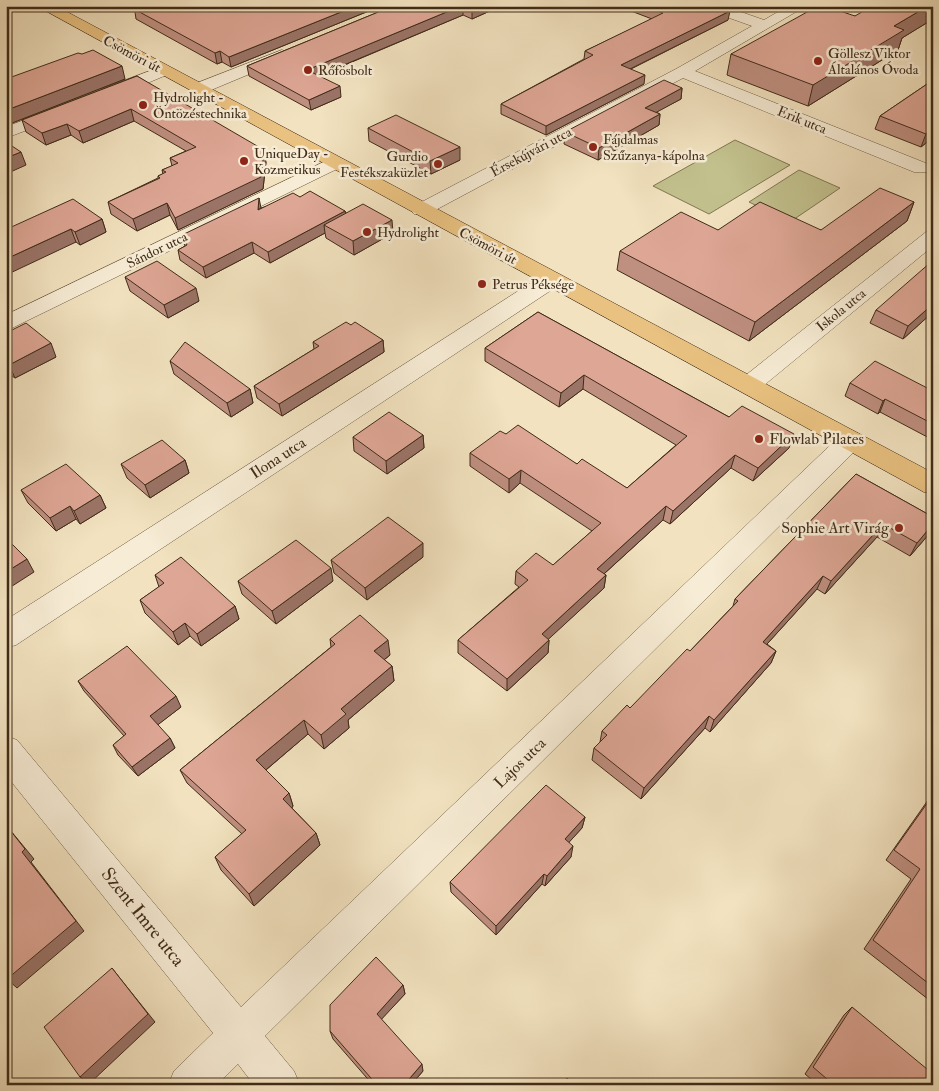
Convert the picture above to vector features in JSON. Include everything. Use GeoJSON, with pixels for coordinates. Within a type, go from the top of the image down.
{"type":"FeatureCollection","features":[{"type":"Feature","properties":{"kind":"main road","name":"Csömöri út"},"geometry":{"type":"LineString","coordinates":[[44,6],[933,485]]}},
{"type":"Feature","properties":{"kind":"street"},"geometry":{"type":"LineString","coordinates":[[710,6],[764,25]]}},
{"type":"Feature","properties":{"kind":"street","name":"Érsekújvári utca"},"geometry":{"type":"LineString","coordinates":[[422,210],[682,72],[799,6]]}},
{"type":"Feature","properties":{"kind":"street"},"geometry":{"type":"LineString","coordinates":[[198,89],[296,49]]}},
{"type":"Feature","properties":{"kind":"street"},"geometry":{"type":"LineString","coordinates":[[95,98],[163,71]]}},
{"type":"Feature","properties":{"kind":"street","name":"Erik utca"},"geometry":{"type":"LineString","coordinates":[[682,72],[921,168]]}},
{"type":"Feature","properties":{"kind":"street"},"geometry":{"type":"LineString","coordinates":[[6,133],[77,105]]}},
{"type":"Feature","properties":{"kind":"street","name":"Sándor utca"},"geometry":{"type":"LineString","coordinates":[[6,324],[334,163]]}},
{"type":"Feature","properties":{"kind":"street","name":"Iskola utca"},"geometry":{"type":"LineString","coordinates":[[749,385],[933,236]]}},
{"type":"Feature","properties":{"kind":"street","name":"Ilona utca"},"geometry":{"type":"LineString","coordinates":[[6,636],[550,280]]}},
{"type":"Feature","properties":{"kind":"street","name":"Lajos utca"},"geometry":{"type":"LineString","coordinates":[[188,1085],[851,440]]}},
{"type":"Feature","properties":{"kind":"street","name":"Szent Imre utca"},"geometry":{"type":"LineString","coordinates":[[6,750],[280,1085]]}},
{"type":"Feature","properties":{"kind":"shaded area"},"geometry":{"type":"Polygon","coordinates":[[[735,140],[790,165],[709,214],[653,186],[735,140]]]}},
{"type":"Feature","properties":{"kind":"shaded area"},"geometry":{"type":"Polygon","coordinates":[[[799,170],[840,188],[790,222],[749,202],[799,170]]]}},
{"type":"Feature","properties":{"kind":"building"},"geometry":{"type":"Polygon","coordinates":[[[140,6],[356,6],[229,57],[220,51],[215,53],[134,9],[140,6]]]}},
{"type":"Feature","properties":{"kind":"building"},"geometry":{"type":"Polygon","coordinates":[[[393,6],[461,6],[307,70],[340,86],[309,100],[247,66],[393,6]]]}},
{"type":"Feature","properties":{"kind":"building"},"geometry":{"type":"Polygon","coordinates":[[[466,6],[478,6],[472,9],[466,6]]]}},
{"type":"Feature","properties":{"kind":"building"},"geometry":{"type":"Polygon","coordinates":[[[643,6],[717,6],[730,11],[621,65],[645,75],[546,126],[501,104],[593,55],[585,51],[663,13],[643,6]]]}},
{"type":"Feature","properties":{"kind":"building"},"geometry":{"type":"Polygon","coordinates":[[[818,6],[825,6],[855,16],[872,6],[928,6],[894,26],[904,30],[813,85],[731,54],[818,6]]]}},
{"type":"Feature","properties":{"kind":"building"},"geometry":{"type":"Polygon","coordinates":[[[93,50],[122,66],[6,109],[6,79],[78,53],[82,54],[93,50]]]}},
{"type":"Feature","properties":{"kind":"building"},"geometry":{"type":"Polygon","coordinates":[[[137,76],[264,150],[261,177],[175,218],[167,203],[133,219],[108,202],[160,178],[158,176],[166,172],[162,170],[178,163],[170,158],[196,147],[131,109],[79,131],[67,124],[42,133],[22,120],[137,76]]]}},
{"type":"Feature","properties":{"kind":"building"},"geometry":{"type":"Polygon","coordinates":[[[664,80],[682,88],[645,108],[660,114],[599,148],[565,132],[664,80]]]}},
{"type":"Feature","properties":{"kind":"building"},"geometry":{"type":"Polygon","coordinates":[[[933,80],[933,129],[926,134],[880,116],[933,80]]]}},
{"type":"Feature","properties":{"kind":"building"},"geometry":{"type":"Polygon","coordinates":[[[396,115],[460,147],[430,161],[368,128],[396,115]]]}},
{"type":"Feature","properties":{"kind":"building"},"geometry":{"type":"Polygon","coordinates":[[[6,142],[21,152],[6,158],[6,142]]]}},
{"type":"Feature","properties":{"kind":"building"},"geometry":{"type":"Polygon","coordinates":[[[880,188],[914,202],[755,322],[620,251],[681,212],[718,230],[760,202],[821,230],[880,188]]]}},
{"type":"Feature","properties":{"kind":"building"},"geometry":{"type":"Polygon","coordinates":[[[310,191],[345,211],[268,252],[252,242],[203,267],[178,250],[187,245],[182,235],[259,198],[258,210],[293,193],[300,197],[310,191]]]}},
{"type":"Feature","properties":{"kind":"building"},"geometry":{"type":"Polygon","coordinates":[[[73,199],[102,219],[75,232],[71,229],[6,259],[6,228],[73,199]]]}},
{"type":"Feature","properties":{"kind":"building"},"geometry":{"type":"Polygon","coordinates":[[[363,204],[392,220],[353,241],[324,225],[363,204]]]}},
{"type":"Feature","properties":{"kind":"building"},"geometry":{"type":"Polygon","coordinates":[[[157,261],[196,288],[164,305],[125,277],[157,261]]]}},
{"type":"Feature","properties":{"kind":"building"},"geometry":{"type":"Polygon","coordinates":[[[931,262],[933,263],[933,304],[908,326],[876,310],[931,262]]]}},
{"type":"Feature","properties":{"kind":"building"},"geometry":{"type":"Polygon","coordinates":[[[538,312],[729,417],[742,406],[794,434],[758,468],[735,455],[673,511],[666,506],[597,569],[606,575],[542,634],[549,640],[507,679],[458,640],[528,580],[516,571],[536,553],[553,565],[601,523],[521,470],[509,479],[470,453],[500,431],[506,434],[518,425],[577,464],[582,459],[627,488],[687,436],[584,375],[561,393],[485,348],[538,312]]]}},
{"type":"Feature","properties":{"kind":"building"},"geometry":{"type":"Polygon","coordinates":[[[346,322],[351,325],[355,322],[383,340],[279,404],[254,386],[319,346],[313,342],[346,322]]]}},
{"type":"Feature","properties":{"kind":"building"},"geometry":{"type":"Polygon","coordinates":[[[26,323],[51,343],[9,365],[6,362],[6,333],[26,323]]]}},
{"type":"Feature","properties":{"kind":"building"},"geometry":{"type":"Polygon","coordinates":[[[185,342],[250,389],[227,403],[170,361],[185,342]]]}},
{"type":"Feature","properties":{"kind":"building"},"geometry":{"type":"Polygon","coordinates":[[[875,361],[933,391],[933,424],[885,399],[883,401],[850,383],[875,361]]]}},
{"type":"Feature","properties":{"kind":"building"},"geometry":{"type":"Polygon","coordinates":[[[389,412],[423,435],[386,461],[353,437],[389,412]]]}},
{"type":"Feature","properties":{"kind":"building"},"geometry":{"type":"Polygon","coordinates":[[[162,440],[185,460],[145,485],[121,464],[162,440]]]}},
{"type":"Feature","properties":{"kind":"building"},"geometry":{"type":"Polygon","coordinates":[[[66,464],[100,495],[74,511],[70,506],[50,518],[21,490],[66,464]]]}},
{"type":"Feature","properties":{"kind":"building"},"geometry":{"type":"Polygon","coordinates":[[[856,474],[933,517],[933,524],[917,543],[883,524],[831,581],[823,576],[763,642],[776,651],[714,720],[709,716],[644,788],[594,748],[607,735],[602,731],[627,705],[630,708],[687,649],[690,651],[738,601],[735,599],[856,474]]]}},
{"type":"Feature","properties":{"kind":"building"},"geometry":{"type":"Polygon","coordinates":[[[388,517],[423,543],[365,588],[331,560],[388,517]]]}},
{"type":"Feature","properties":{"kind":"building"},"geometry":{"type":"Polygon","coordinates":[[[6,539],[27,559],[6,572],[6,539]]]}},
{"type":"Feature","properties":{"kind":"building"},"geometry":{"type":"Polygon","coordinates":[[[296,540],[331,568],[272,611],[238,581],[296,540]]]}},
{"type":"Feature","properties":{"kind":"building"},"geometry":{"type":"Polygon","coordinates":[[[181,557],[235,606],[197,634],[185,623],[173,632],[140,600],[164,583],[155,575],[181,557]]]}},
{"type":"Feature","properties":{"kind":"building"},"geometry":{"type":"Polygon","coordinates":[[[360,615],[388,640],[374,651],[392,666],[341,709],[346,714],[321,735],[304,720],[256,760],[289,793],[283,799],[316,833],[249,894],[215,857],[246,830],[180,770],[335,644],[330,639],[360,615]]]}},
{"type":"Feature","properties":{"kind":"building"},"geometry":{"type":"Polygon","coordinates":[[[127,646],[176,696],[150,716],[170,738],[132,767],[113,745],[126,734],[78,681],[127,646]]]}},
{"type":"Feature","properties":{"kind":"building"},"geometry":{"type":"Polygon","coordinates":[[[546,785],[585,817],[565,839],[573,846],[547,876],[544,874],[496,926],[450,882],[546,785]]]}},
{"type":"Feature","properties":{"kind":"building"},"geometry":{"type":"Polygon","coordinates":[[[933,795],[933,987],[873,940],[920,869],[894,850],[933,795]]]}},
{"type":"Feature","properties":{"kind":"building"},"geometry":{"type":"Polygon","coordinates":[[[6,825],[25,849],[22,852],[76,921],[7,979],[6,979],[6,825]]]}},
{"type":"Feature","properties":{"kind":"building"},"geometry":{"type":"Polygon","coordinates":[[[376,957],[403,985],[377,1014],[422,1064],[404,1085],[377,1085],[330,1031],[330,1005],[376,957]]]}},
{"type":"Feature","properties":{"kind":"building"},"geometry":{"type":"Polygon","coordinates":[[[112,968],[148,1014],[80,1077],[44,1027],[112,968]]]}},
{"type":"Feature","properties":{"kind":"building"},"geometry":{"type":"Polygon","coordinates":[[[852,1007],[933,1074],[933,1085],[834,1085],[813,1067],[852,1007]]]}},
{"type":"Feature","properties":{"kind":"building"},"geometry":{"type":"Polygon","coordinates":[[[567,1078],[574,1085],[561,1085],[567,1078]]]}},
{"type":"Feature","properties":{"kind":"place","name":"Göllesz Viktor Általános Óvoda"},"geometry":{"type":"Point","coordinates":[818,61]}},
{"type":"Feature","properties":{"kind":"place","name":"Rőfösbolt"},"geometry":{"type":"Point","coordinates":[308,70]}},
{"type":"Feature","properties":{"kind":"place","name":"Hydrolight - Öntözéstechnika"},"geometry":{"type":"Point","coordinates":[143,105]}},
{"type":"Feature","properties":{"kind":"place","name":"Fájdalmas Szűzanya-kápolna"},"geometry":{"type":"Point","coordinates":[593,147]}},
{"type":"Feature","properties":{"kind":"place","name":"UniqueDay - Kozmetikus"},"geometry":{"type":"Point","coordinates":[244,161]}},
{"type":"Feature","properties":{"kind":"place","name":"Gurdio Festékszaküzlet"},"geometry":{"type":"Point","coordinates":[438,164]}},
{"type":"Feature","properties":{"kind":"place","name":"Hydrolight"},"geometry":{"type":"Point","coordinates":[367,232]}},
{"type":"Feature","properties":{"kind":"place","name":"Petrus Péksége"},"geometry":{"type":"Point","coordinates":[482,284]}},
{"type":"Feature","properties":{"kind":"place","name":"Flowlab Pilates"},"geometry":{"type":"Point","coordinates":[759,439]}},
{"type":"Feature","properties":{"kind":"place","name":"Sophie Art Virág"},"geometry":{"type":"Point","coordinates":[899,528]}}]}
